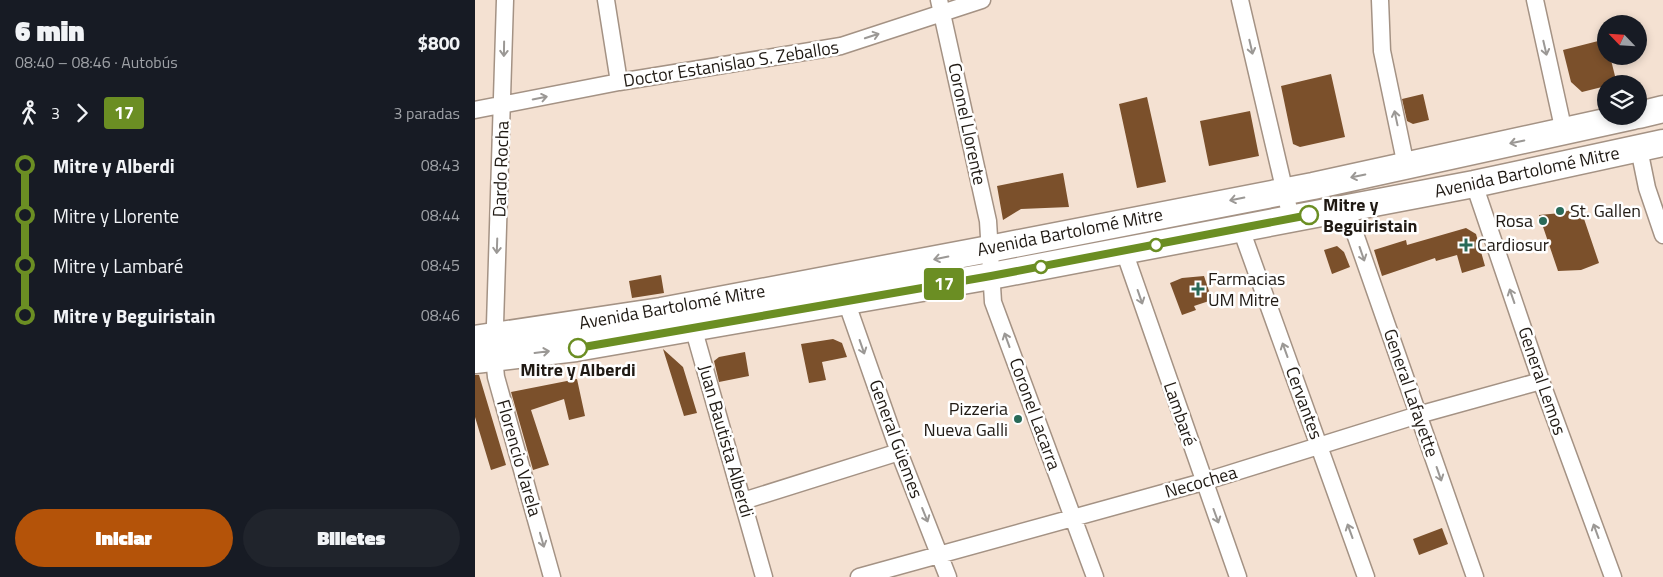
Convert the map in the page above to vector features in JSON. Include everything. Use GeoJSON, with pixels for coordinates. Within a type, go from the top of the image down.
{"type":"FeatureCollection","features":[{"type":"Feature","properties":{"kind":"main road"},"geometry":{"type":"LineString","coordinates":[[1647,113],[1663,109]]}},
{"type":"Feature","properties":{"kind":"main road","name":"Avenida Bartolomé Mitre"},"geometry":{"type":"LineString","coordinates":[[484,348],[576,348],[690,316],[989,249],[1406,166],[1597,124]]}},
{"type":"Feature","properties":{"kind":"main road","name":"Avenida Bartolomé Mitre"},"geometry":{"type":"LineString","coordinates":[[690,316],[846,301],[991,276],[1474,184],[1651,146]]}},
{"type":"Feature","properties":{"kind":"street","name":"Dardo Rocha"},"geometry":{"type":"LineString","coordinates":[[484,348],[503,105],[505,0]]}},
{"type":"Feature","properties":{"kind":"street"},"geometry":{"type":"LineString","coordinates":[[606,0],[619,82]]}},
{"type":"Feature","properties":{"kind":"street","name":"Doctor Estanislao S. Zeballos"},"geometry":{"type":"LineString","coordinates":[[475,110],[619,82],[841,46],[941,7],[982,0]]}},
{"type":"Feature","properties":{"kind":"street"},"geometry":{"type":"LineString","coordinates":[[1240,0],[1291,218]]}},
{"type":"Feature","properties":{"kind":"street"},"geometry":{"type":"LineString","coordinates":[[1380,0],[1382,51],[1406,166]]}},
{"type":"Feature","properties":{"kind":"street"},"geometry":{"type":"LineString","coordinates":[[1535,0],[1564,132]]}},
{"type":"Feature","properties":{"kind":"street","name":"Coronel Llorente"},"geometry":{"type":"LineString","coordinates":[[941,7],[988,221],[989,249]]}},
{"type":"Feature","properties":{"kind":"street"},"geometry":{"type":"LineString","coordinates":[[1651,146],[1647,188],[1663,236]]}},
{"type":"Feature","properties":{"kind":"street","name":"General Lemos"},"geometry":{"type":"LineString","coordinates":[[1474,184],[1541,381],[1613,577]]}},
{"type":"Feature","properties":{"kind":"street","name":"General Lafayette"},"geometry":{"type":"LineString","coordinates":[[1346,208],[1475,577]]}},
{"type":"Feature","properties":{"kind":"street","name":"Cervantes"},"geometry":{"type":"LineString","coordinates":[[1241,229],[1366,577]]}},
{"type":"Feature","properties":{"kind":"street","name":"Coronel Lacarra"},"geometry":{"type":"LineString","coordinates":[[989,249],[993,302],[1095,577]]}},
{"type":"Feature","properties":{"kind":"street","name":"Lambaré"},"geometry":{"type":"LineString","coordinates":[[1124,251],[1203,482],[1238,577]]}},
{"type":"Feature","properties":{"kind":"street","name":"General Güemes"},"geometry":{"type":"LineString","coordinates":[[846,301],[899,452],[949,577]]}},
{"type":"Feature","properties":{"kind":"street","name":"Juan Bautista Alberdi"},"geometry":{"type":"LineString","coordinates":[[690,316],[764,577]]}},
{"type":"Feature","properties":{"kind":"street","name":"Florencio Varela"},"geometry":{"type":"LineString","coordinates":[[484,348],[496,377],[552,577]]}},
{"type":"Feature","properties":{"kind":"street","name":"Necochea"},"geometry":{"type":"LineString","coordinates":[[859,577],[1073,516],[1203,482],[1419,415],[1541,381]]}},
{"type":"Feature","properties":{"kind":"street"},"geometry":{"type":"LineString","coordinates":[[743,500],[899,452]]}},
{"type":"Feature","properties":{"kind":"building"},"geometry":{"type":"Polygon","coordinates":[[[1597,41],[1597,65],[1612,65],[1615,75],[1597,75],[1597,88],[1582,92],[1571,82],[1563,50],[1597,41]]]}},
{"type":"Feature","properties":{"kind":"building"},"geometry":{"type":"Polygon","coordinates":[[[1331,74],[1345,137],[1300,147],[1293,144],[1281,86],[1331,74]]]}},
{"type":"Feature","properties":{"kind":"building"},"geometry":{"type":"Polygon","coordinates":[[[1423,94],[1429,120],[1413,124],[1407,121],[1402,99],[1423,94]]]}},
{"type":"Feature","properties":{"kind":"building"},"geometry":{"type":"Polygon","coordinates":[[[1147,97],[1166,182],[1137,188],[1119,104],[1147,97]]]}},
{"type":"Feature","properties":{"kind":"building"},"geometry":{"type":"Polygon","coordinates":[[[1250,111],[1259,156],[1209,166],[1200,121],[1250,111]]]}},
{"type":"Feature","properties":{"kind":"building"},"geometry":{"type":"Polygon","coordinates":[[[1063,173],[1069,207],[1021,209],[1003,220],[997,186],[1063,173]]]}},
{"type":"Feature","properties":{"kind":"building"},"geometry":{"type":"Polygon","coordinates":[[[1580,207],[1599,263],[1581,270],[1558,271],[1539,215],[1561,213],[1580,207]]]}},
{"type":"Feature","properties":{"kind":"building"},"geometry":{"type":"Polygon","coordinates":[[[1466,228],[1476,234],[1485,266],[1462,273],[1457,255],[1436,261],[1435,258],[1382,276],[1374,250],[1406,240],[1407,245],[1466,228]]]}},
{"type":"Feature","properties":{"kind":"building"},"geometry":{"type":"Polygon","coordinates":[[[1337,246],[1344,252],[1350,267],[1332,274],[1324,250],[1337,246]]]}},
{"type":"Feature","properties":{"kind":"building"},"geometry":{"type":"Polygon","coordinates":[[[661,275],[664,293],[632,298],[629,281],[661,275]]]}},
{"type":"Feature","properties":{"kind":"building"},"geometry":{"type":"Polygon","coordinates":[[[1204,276],[1212,300],[1194,306],[1196,310],[1182,315],[1170,283],[1182,278],[1204,276]]]}},
{"type":"Feature","properties":{"kind":"building"},"geometry":{"type":"Polygon","coordinates":[[[833,339],[842,343],[847,357],[822,362],[826,380],[809,383],[801,344],[833,339]]]}},
{"type":"Feature","properties":{"kind":"building"},"geometry":{"type":"Polygon","coordinates":[[[663,349],[683,367],[697,413],[684,416],[663,349]]]}},
{"type":"Feature","properties":{"kind":"building"},"geometry":{"type":"Polygon","coordinates":[[[745,352],[749,376],[719,382],[714,361],[719,357],[745,352]]]}},
{"type":"Feature","properties":{"kind":"building"},"geometry":{"type":"Polygon","coordinates":[[[475,375],[479,375],[506,465],[491,470],[475,417],[475,375]]]}},
{"type":"Feature","properties":{"kind":"building"},"geometry":{"type":"Polygon","coordinates":[[[577,379],[585,416],[569,420],[564,399],[531,410],[549,465],[533,470],[511,392],[577,379]]]}},
{"type":"Feature","properties":{"kind":"building"},"geometry":{"type":"Polygon","coordinates":[[[1442,528],[1448,544],[1419,555],[1413,539],[1442,528]]]}},
{"type":"Feature","properties":{"kind":"bus line","name":"17"},"geometry":{"type":"LineString","coordinates":[[578,348],[991,276],[1309,215]]}},
{"type":"Feature","properties":{"kind":"place","name":"St. Gallen"},"geometry":{"type":"Point","coordinates":[1560,211]}},
{"type":"Feature","properties":{"kind":"place","name":"Mitre y Beguiristain"},"geometry":{"type":"Point","coordinates":[1309,215]}},
{"type":"Feature","properties":{"kind":"place","name":"Rosa"},"geometry":{"type":"Point","coordinates":[1543,221]}},
{"type":"Feature","properties":{"kind":"place","name":"Cardiosur"},"geometry":{"type":"Point","coordinates":[1466,245]}},
{"type":"Feature","properties":{"kind":"place","name":"Farmacias UM Mitre"},"geometry":{"type":"Point","coordinates":[1198,289]}},
{"type":"Feature","properties":{"kind":"place","name":"Mitre y Alberdi"},"geometry":{"type":"Point","coordinates":[578,348]}},
{"type":"Feature","properties":{"kind":"place","name":"Pizzeria Nueva Galli"},"geometry":{"type":"Point","coordinates":[1018,419]}}]}
